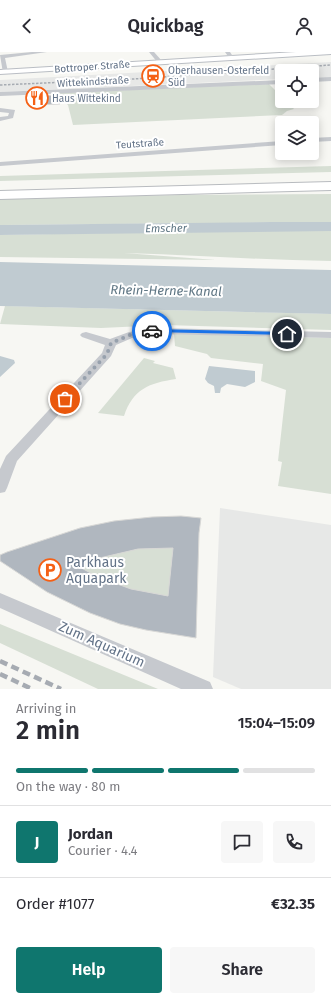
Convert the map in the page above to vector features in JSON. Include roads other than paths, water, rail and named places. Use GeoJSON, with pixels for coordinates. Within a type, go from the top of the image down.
{"type":"FeatureCollection","features":[{"type":"Feature","properties":{"kind":"highway"},"geometry":{"type":"LineString","coordinates":[[0,185],[331,176]]}},
{"type":"Feature","properties":{"kind":"highway"},"geometry":{"type":"LineString","coordinates":[[0,195],[331,186]]}},
{"type":"Feature","properties":{"kind":"highway"},"geometry":{"type":"LineString","coordinates":[[207,190],[230,192],[331,192]]}},
{"type":"Feature","properties":{"kind":"main road","name":"Bottroper Straße"},"geometry":{"type":"LineString","coordinates":[[2,72],[160,62],[229,55],[329,52]]}},
{"type":"Feature","properties":{"kind":"main road"},"geometry":{"type":"LineString","coordinates":[[111,58],[119,64]]}},
{"type":"Feature","properties":{"kind":"street"},"geometry":{"type":"LineString","coordinates":[[2,72],[1,56],[45,52]]}},
{"type":"Feature","properties":{"kind":"street"},"geometry":{"type":"LineString","coordinates":[[151,52],[160,62]]}},
{"type":"Feature","properties":{"kind":"street"},"geometry":{"type":"LineString","coordinates":[[319,80],[331,80]]}},
{"type":"Feature","properties":{"kind":"street","name":"Wittekindstraße"},"geometry":{"type":"LineString","coordinates":[[0,94],[275,82]]}},
{"type":"Feature","properties":{"kind":"street"},"geometry":{"type":"LineString","coordinates":[[0,110],[13,111],[11,117],[0,119]]}},
{"type":"Feature","properties":{"kind":"street"},"geometry":{"type":"LineString","coordinates":[[319,140],[331,139]]}},
{"type":"Feature","properties":{"kind":"street","name":"Teutstraße"},"geometry":{"type":"LineString","coordinates":[[0,164],[275,144]]}},
{"type":"Feature","properties":{"kind":"street"},"geometry":{"type":"LineString","coordinates":[[86,334],[111,343],[130,335],[148,331],[331,334]]}},
{"type":"Feature","properties":{"kind":"street"},"geometry":{"type":"LineString","coordinates":[[0,488],[11,459],[107,354],[111,343]]}},
{"type":"Feature","properties":{"kind":"street","name":"Zum Aquarium"},"geometry":{"type":"LineString","coordinates":[[0,600],[203,689]]}},
{"type":"Feature","properties":{"kind":"water","name":"Emscher"},"geometry":{"type":"Polygon","coordinates":[[[331,222],[331,231],[0,235],[0,225],[331,222]]]}},
{"type":"Feature","properties":{"kind":"water","name":"Rhein-Herne-Kanal"},"geometry":{"type":"Polygon","coordinates":[[[0,262],[331,270],[331,314],[0,306],[0,262]]]}},
{"type":"Feature","properties":{"kind":"water"},"geometry":{"type":"Polygon","coordinates":[[[0,356],[14,360],[15,363],[0,377],[0,356]]]}},
{"type":"Feature","properties":{"kind":"water"},"geometry":{"type":"Polygon","coordinates":[[[209,366],[255,371],[255,382],[245,387],[227,384],[221,388],[220,393],[215,393],[214,386],[208,383],[205,379],[209,366]]]}},
{"type":"Feature","properties":{"kind":"railway"},"geometry":{"type":"LineString","coordinates":[[0,85],[134,79],[331,65]]}},
{"type":"Feature","properties":{"kind":"railway"},"geometry":{"type":"LineString","coordinates":[[0,661],[61,689]]}},
{"type":"Feature","properties":{"kind":"railway"},"geometry":{"type":"LineString","coordinates":[[0,674],[32,689]]}},
{"type":"Feature","properties":{"kind":"place","name":"Oberhausen-Osterfeld Süd"},"geometry":{"type":"Point","coordinates":[153,76]}},
{"type":"Feature","properties":{"kind":"place","name":"Haus Wittekind"},"geometry":{"type":"Point","coordinates":[37,98]}},
{"type":"Feature","properties":{"kind":"place","name":"Parkhaus Aquapark"},"geometry":{"type":"Point","coordinates":[50,570]}}]}
